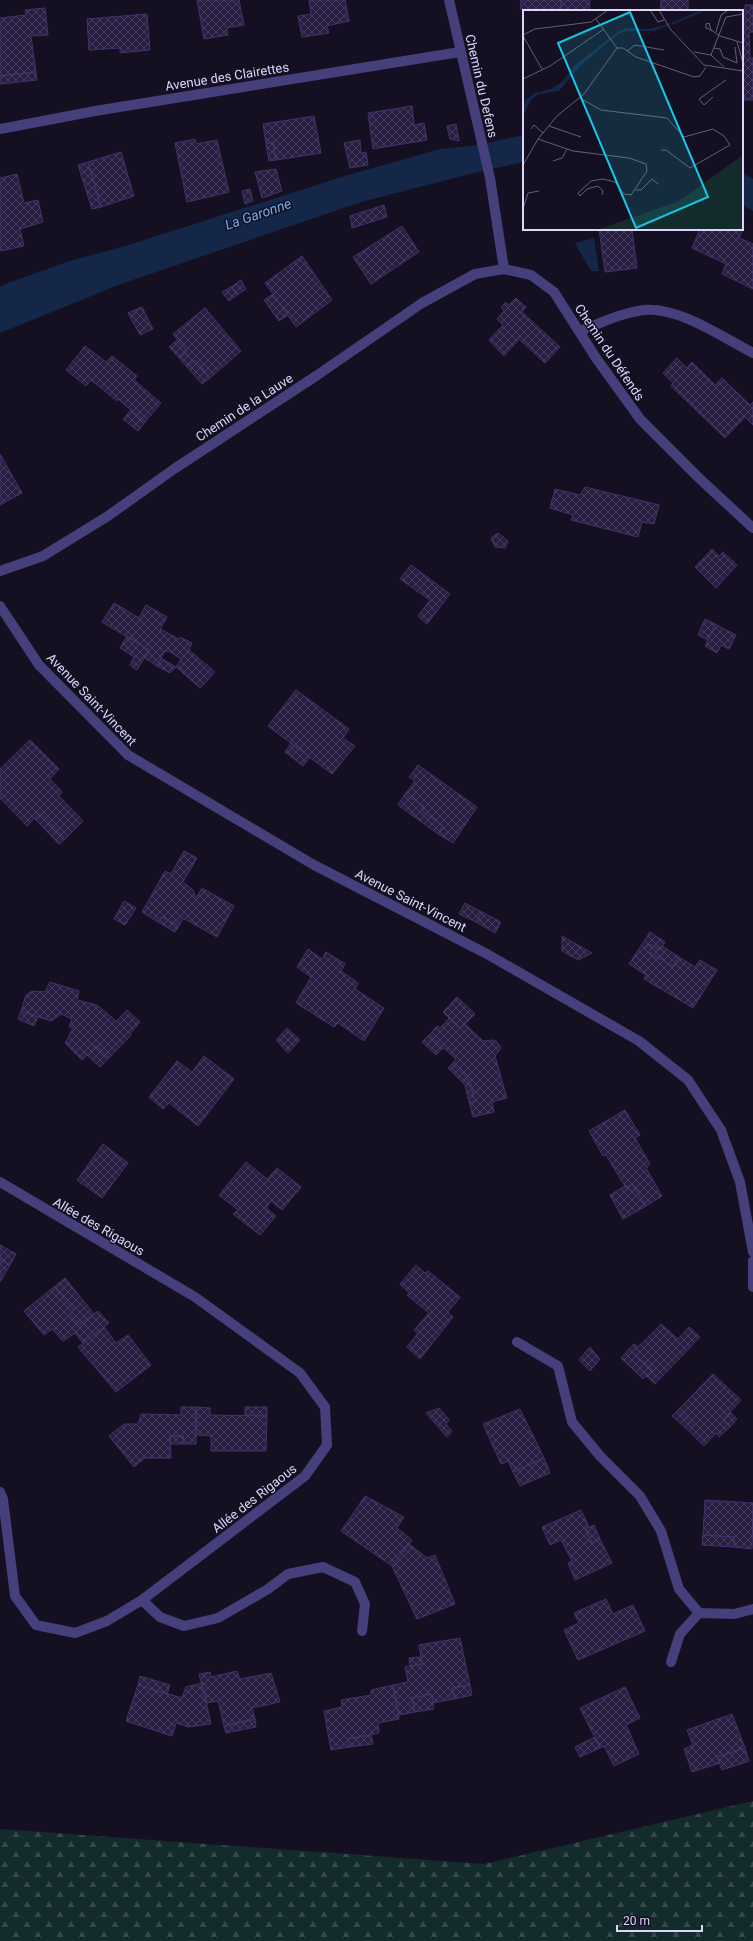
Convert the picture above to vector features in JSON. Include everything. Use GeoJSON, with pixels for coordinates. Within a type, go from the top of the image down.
{"type":"FeatureCollection","features":[{"type":"Feature","properties":{"kind":"street","name":"Chemin du Defens"},"geometry":{"type":"LineString","coordinates":[[449,0],[490,178],[504,269]]}},
{"type":"Feature","properties":{"kind":"street","name":"Avenue des Clairettes"},"geometry":{"type":"LineString","coordinates":[[0,129],[95,111],[460,52]]}},
{"type":"Feature","properties":{"kind":"street","name":"Chemin du Défends"},"geometry":{"type":"LineString","coordinates":[[504,269],[531,275],[554,292],[640,419],[700,479],[753,528]]}},
{"type":"Feature","properties":{"kind":"street","name":"Chemin de la Lauve"},"geometry":{"type":"LineString","coordinates":[[0,571],[43,556],[108,516],[174,469],[316,376],[422,303],[475,274],[504,269]]}},
{"type":"Feature","properties":{"kind":"street"},"geometry":{"type":"LineString","coordinates":[[580,331],[617,315],[645,310],[679,314],[753,353]]}},
{"type":"Feature","properties":{"kind":"street","name":"Avenue Saint-Vincent"},"geometry":{"type":"LineString","coordinates":[[0,606],[39,665],[128,755],[314,865],[487,954],[639,1041],[688,1080],[721,1130],[740,1182],[753,1252]]}},
{"type":"Feature","properties":{"kind":"street","name":"Allée des Rigaous"},"geometry":{"type":"LineString","coordinates":[[0,1182],[195,1297],[300,1372],[325,1407],[327,1445],[305,1476],[142,1600],[107,1621],[74,1633],[36,1625],[15,1596],[3,1499],[0,1492]]}},
{"type":"Feature","properties":{"kind":"street"},"geometry":{"type":"LineString","coordinates":[[753,1261],[753,1287]]}},
{"type":"Feature","properties":{"kind":"street"},"geometry":{"type":"LineString","coordinates":[[517,1342],[558,1366],[572,1422],[600,1456],[640,1496],[661,1531],[679,1589],[699,1614]]}},
{"type":"Feature","properties":{"kind":"street"},"geometry":{"type":"LineString","coordinates":[[142,1600],[160,1617],[184,1626],[218,1618],[268,1589],[288,1574],[323,1567],[355,1582],[365,1604],[362,1631]]}},
{"type":"Feature","properties":{"kind":"street"},"geometry":{"type":"LineString","coordinates":[[671,1662],[680,1634],[699,1614],[734,1614],[753,1609]]}},
{"type":"Feature","properties":{"kind":"green space"},"geometry":{"type":"Polygon","coordinates":[[[753,1801],[753,1941],[0,1941],[0,1829],[484,1864],[753,1801]]]}},
{"type":"Feature","properties":{"kind":"water","name":"La Garonne"},"geometry":{"type":"Polygon","coordinates":[[[523,135],[523,162],[486,170],[361,202],[121,284],[0,333],[0,287],[5,284],[73,260],[119,248],[345,176],[440,149],[479,145],[523,135]]]}},
{"type":"Feature","properties":{"kind":"water"},"geometry":{"type":"Polygon","coordinates":[[[743,174],[753,179],[753,211],[743,206],[743,174]]]}},
{"type":"Feature","properties":{"kind":"water"},"geometry":{"type":"Polygon","coordinates":[[[594,238],[599,271],[591,271],[575,243],[594,238]]]}},
{"type":"Feature","properties":{"kind":"building"},"geometry":{"type":"Polygon","coordinates":[[[197,0],[239,0],[244,25],[227,28],[228,35],[204,39],[197,0]]]}},
{"type":"Feature","properties":{"kind":"building"},"geometry":{"type":"Polygon","coordinates":[[[309,0],[345,0],[349,21],[327,26],[329,33],[302,37],[298,16],[311,14],[309,0]]]}},
{"type":"Feature","properties":{"kind":"building"},"geometry":{"type":"Polygon","coordinates":[[[521,0],[561,0],[561,9],[520,9],[521,0]]]}},
{"type":"Feature","properties":{"kind":"building"},"geometry":{"type":"Polygon","coordinates":[[[561,0],[590,0],[589,10],[561,9],[561,0]]]}},
{"type":"Feature","properties":{"kind":"building"},"geometry":{"type":"Polygon","coordinates":[[[661,0],[688,0],[688,10],[660,10],[661,0]]]}},
{"type":"Feature","properties":{"kind":"building"},"geometry":{"type":"Polygon","coordinates":[[[745,5],[753,5],[753,32],[749,32],[750,58],[753,58],[753,100],[744,100],[743,95],[743,32],[745,32],[745,5]]]}},
{"type":"Feature","properties":{"kind":"building"},"geometry":{"type":"Polygon","coordinates":[[[45,8],[48,35],[31,36],[36,72],[0,76],[0,18],[26,15],[25,10],[45,8]]]}},
{"type":"Feature","properties":{"kind":"building"},"geometry":{"type":"Polygon","coordinates":[[[147,14],[150,50],[120,53],[120,48],[89,50],[87,19],[147,14]]]}},
{"type":"Feature","properties":{"kind":"building"},"geometry":{"type":"Polygon","coordinates":[[[36,72],[37,80],[0,84],[0,76],[36,72]]]}},
{"type":"Feature","properties":{"kind":"building"},"geometry":{"type":"Polygon","coordinates":[[[412,106],[414,125],[424,123],[427,140],[373,149],[368,113],[412,106]]]}},
{"type":"Feature","properties":{"kind":"building"},"geometry":{"type":"Polygon","coordinates":[[[314,116],[321,153],[276,160],[273,142],[266,144],[263,124],[314,116]]]}},
{"type":"Feature","properties":{"kind":"building"},"geometry":{"type":"Polygon","coordinates":[[[456,124],[459,141],[450,139],[447,126],[456,124]]]}},
{"type":"Feature","properties":{"kind":"building"},"geometry":{"type":"Polygon","coordinates":[[[195,139],[196,144],[217,140],[229,192],[187,202],[175,143],[195,139]]]}},
{"type":"Feature","properties":{"kind":"building"},"geometry":{"type":"Polygon","coordinates":[[[360,140],[361,153],[366,152],[368,165],[350,168],[344,143],[360,140]]]}},
{"type":"Feature","properties":{"kind":"building"},"geometry":{"type":"Polygon","coordinates":[[[273,142],[276,160],[269,161],[266,144],[273,142]]]}},
{"type":"Feature","properties":{"kind":"building"},"geometry":{"type":"Polygon","coordinates":[[[121,152],[134,196],[101,207],[88,162],[121,152]]]}},
{"type":"Feature","properties":{"kind":"building"},"geometry":{"type":"Polygon","coordinates":[[[88,162],[101,207],[92,209],[78,165],[88,162]]]}},
{"type":"Feature","properties":{"kind":"building"},"geometry":{"type":"Polygon","coordinates":[[[276,169],[282,191],[262,198],[255,172],[276,169]]]}},
{"type":"Feature","properties":{"kind":"building"},"geometry":{"type":"Polygon","coordinates":[[[17,174],[24,203],[38,200],[43,222],[20,229],[24,246],[0,251],[0,178],[17,174]]]}},
{"type":"Feature","properties":{"kind":"building"},"geometry":{"type":"Polygon","coordinates":[[[250,189],[253,201],[245,204],[242,191],[250,189]]]}},
{"type":"Feature","properties":{"kind":"building"},"geometry":{"type":"Polygon","coordinates":[[[384,205],[387,217],[352,228],[350,216],[384,205]]]}},
{"type":"Feature","properties":{"kind":"building"},"geometry":{"type":"Polygon","coordinates":[[[402,226],[419,252],[371,284],[353,257],[402,226]]]}},
{"type":"Feature","properties":{"kind":"building"},"geometry":{"type":"Polygon","coordinates":[[[599,230],[632,230],[637,268],[605,272],[599,230]]]}},
{"type":"Feature","properties":{"kind":"building"},"geometry":{"type":"Polygon","coordinates":[[[700,230],[743,230],[739,238],[753,244],[753,289],[722,274],[726,264],[692,248],[700,230]]]}},
{"type":"Feature","properties":{"kind":"building"},"geometry":{"type":"Polygon","coordinates":[[[302,256],[332,300],[296,327],[265,283],[302,256]]]}},
{"type":"Feature","properties":{"kind":"building"},"geometry":{"type":"Polygon","coordinates":[[[241,280],[246,289],[237,295],[231,287],[241,280]]]}},
{"type":"Feature","properties":{"kind":"building"},"geometry":{"type":"Polygon","coordinates":[[[231,287],[237,295],[229,301],[222,292],[231,287]]]}},
{"type":"Feature","properties":{"kind":"building"},"geometry":{"type":"Polygon","coordinates":[[[273,294],[288,315],[279,321],[264,300],[273,294]]]}},
{"type":"Feature","properties":{"kind":"building"},"geometry":{"type":"Polygon","coordinates":[[[516,298],[526,307],[522,312],[560,347],[545,363],[519,339],[504,356],[489,340],[503,325],[497,319],[504,311],[501,307],[506,302],[509,305],[516,298]]]}},
{"type":"Feature","properties":{"kind":"building"},"geometry":{"type":"Polygon","coordinates":[[[142,307],[153,329],[140,335],[128,313],[142,307]]]}},
{"type":"Feature","properties":{"kind":"building"},"geometry":{"type":"Polygon","coordinates":[[[205,308],[241,351],[210,378],[195,360],[187,367],[179,358],[187,351],[173,334],[205,308]]]}},
{"type":"Feature","properties":{"kind":"building"},"geometry":{"type":"Polygon","coordinates":[[[177,340],[187,351],[179,358],[169,347],[177,340]]]}},
{"type":"Feature","properties":{"kind":"building"},"geometry":{"type":"Polygon","coordinates":[[[85,346],[106,362],[112,356],[137,376],[134,380],[161,403],[145,422],[118,399],[117,401],[91,380],[86,386],[66,370],[85,346]]]}},
{"type":"Feature","properties":{"kind":"building"},"geometry":{"type":"Polygon","coordinates":[[[677,358],[687,368],[692,362],[715,385],[722,378],[750,405],[753,402],[753,425],[745,417],[725,438],[671,386],[673,383],[663,373],[677,358]]]}},
{"type":"Feature","properties":{"kind":"building"},"geometry":{"type":"Polygon","coordinates":[[[195,360],[210,378],[202,384],[187,367],[195,360]]]}},
{"type":"Feature","properties":{"kind":"building"},"geometry":{"type":"Polygon","coordinates":[[[131,410],[145,422],[138,431],[123,419],[131,410]]]}},
{"type":"Feature","properties":{"kind":"building"},"geometry":{"type":"Polygon","coordinates":[[[0,454],[22,493],[0,505],[0,454]]]}},
{"type":"Feature","properties":{"kind":"building"},"geometry":{"type":"Polygon","coordinates":[[[585,487],[659,505],[654,524],[642,522],[638,537],[571,520],[573,515],[550,508],[555,489],[580,495],[585,487]]]}},
{"type":"Feature","properties":{"kind":"building"},"geometry":{"type":"Polygon","coordinates":[[[498,533],[508,541],[505,548],[495,547],[491,538],[498,533]]]}},
{"type":"Feature","properties":{"kind":"building"},"geometry":{"type":"Polygon","coordinates":[[[712,549],[719,556],[723,552],[737,565],[716,588],[695,567],[712,549]]]}},
{"type":"Feature","properties":{"kind":"building"},"geometry":{"type":"Polygon","coordinates":[[[411,565],[450,594],[427,624],[418,616],[430,600],[400,579],[411,565]]]}},
{"type":"Feature","properties":{"kind":"building"},"geometry":{"type":"Polygon","coordinates":[[[114,603],[139,618],[146,605],[167,617],[160,629],[179,639],[180,637],[192,643],[189,650],[215,672],[200,688],[176,667],[181,659],[169,651],[164,652],[157,666],[145,658],[149,650],[102,622],[114,603]]]}},
{"type":"Feature","properties":{"kind":"building"},"geometry":{"type":"Polygon","coordinates":[[[705,619],[715,624],[708,640],[698,635],[705,619]]]}},
{"type":"Feature","properties":{"kind":"building"},"geometry":{"type":"Polygon","coordinates":[[[715,624],[736,635],[729,649],[721,645],[717,653],[705,646],[715,624]]]}},
{"type":"Feature","properties":{"kind":"building"},"geometry":{"type":"Polygon","coordinates":[[[127,636],[149,650],[137,670],[130,665],[134,657],[120,648],[127,636]]]}},
{"type":"Feature","properties":{"kind":"building"},"geometry":{"type":"Polygon","coordinates":[[[161,658],[176,667],[170,673],[157,666],[161,658]]]}},
{"type":"Feature","properties":{"kind":"building"},"geometry":{"type":"Polygon","coordinates":[[[296,690],[349,729],[343,738],[355,746],[332,774],[268,726],[296,690]]]}},
{"type":"Feature","properties":{"kind":"building"},"geometry":{"type":"Polygon","coordinates":[[[30,740],[59,769],[50,779],[62,792],[59,796],[83,821],[65,839],[40,813],[27,826],[0,798],[0,769],[30,740]]]}},
{"type":"Feature","properties":{"kind":"building"},"geometry":{"type":"Polygon","coordinates":[[[291,743],[310,757],[303,766],[285,752],[291,743]]]}},
{"type":"Feature","properties":{"kind":"building"},"geometry":{"type":"Polygon","coordinates":[[[418,765],[477,807],[453,843],[438,834],[443,826],[421,810],[424,806],[405,794],[415,781],[409,777],[418,765]]]}},
{"type":"Feature","properties":{"kind":"building"},"geometry":{"type":"Polygon","coordinates":[[[405,794],[424,806],[421,810],[443,826],[438,834],[398,805],[405,794]]]}},
{"type":"Feature","properties":{"kind":"building"},"geometry":{"type":"Polygon","coordinates":[[[40,813],[65,839],[59,844],[35,819],[40,813]]]}},
{"type":"Feature","properties":{"kind":"building"},"geometry":{"type":"Polygon","coordinates":[[[184,851],[197,858],[183,882],[193,890],[196,898],[202,888],[234,906],[217,937],[183,918],[179,926],[162,917],[158,922],[142,912],[165,871],[171,874],[184,851]]]}},
{"type":"Feature","properties":{"kind":"building"},"geometry":{"type":"Polygon","coordinates":[[[124,901],[136,908],[125,925],[114,919],[124,901]]]}},
{"type":"Feature","properties":{"kind":"building"},"geometry":{"type":"Polygon","coordinates":[[[465,903],[482,912],[476,922],[459,914],[465,903]]]}},
{"type":"Feature","properties":{"kind":"building"},"geometry":{"type":"Polygon","coordinates":[[[482,912],[501,922],[495,933],[476,922],[482,912]]]}},
{"type":"Feature","properties":{"kind":"building"},"geometry":{"type":"Polygon","coordinates":[[[162,917],[179,926],[175,932],[158,922],[162,917]]]}},
{"type":"Feature","properties":{"kind":"building"},"geometry":{"type":"Polygon","coordinates":[[[650,932],[665,942],[660,950],[649,944],[645,950],[673,966],[679,957],[695,967],[700,960],[717,970],[693,1008],[644,979],[646,975],[629,964],[650,932]]]}},
{"type":"Feature","properties":{"kind":"building"},"geometry":{"type":"Polygon","coordinates":[[[562,936],[592,953],[578,960],[562,951],[562,936]]]}},
{"type":"Feature","properties":{"kind":"building"},"geometry":{"type":"Polygon","coordinates":[[[649,944],[660,950],[662,946],[679,957],[673,966],[645,950],[649,944]]]}},
{"type":"Feature","properties":{"kind":"building"},"geometry":{"type":"Polygon","coordinates":[[[308,949],[322,959],[326,952],[345,964],[341,971],[358,983],[355,989],[384,1008],[364,1041],[338,1023],[334,1027],[296,1003],[311,977],[297,967],[308,949]]]}},
{"type":"Feature","properties":{"kind":"building"},"geometry":{"type":"Polygon","coordinates":[[[50,982],[79,991],[77,1000],[97,1005],[116,1021],[127,1010],[140,1022],[130,1034],[131,1035],[109,1058],[96,1046],[82,1060],[65,1043],[73,1028],[69,1027],[72,1019],[61,1014],[51,1021],[21,1011],[26,995],[32,991],[45,992],[50,982]]]}},
{"type":"Feature","properties":{"kind":"building"},"geometry":{"type":"Polygon","coordinates":[[[457,997],[475,1014],[460,1029],[443,1012],[457,997]]]}},
{"type":"Feature","properties":{"kind":"building"},"geometry":{"type":"Polygon","coordinates":[[[21,1011],[38,1017],[34,1026],[18,1019],[21,1011]]]}},
{"type":"Feature","properties":{"kind":"building"},"geometry":{"type":"Polygon","coordinates":[[[449,1018],[460,1029],[465,1024],[483,1041],[493,1040],[497,1042],[501,1048],[495,1056],[507,1098],[492,1102],[494,1112],[473,1117],[469,1102],[475,1101],[471,1084],[464,1074],[452,1064],[456,1059],[429,1035],[437,1026],[440,1028],[449,1018]]]}},
{"type":"Feature","properties":{"kind":"building"},"geometry":{"type":"Polygon","coordinates":[[[287,1028],[300,1040],[288,1053],[276,1040],[287,1028]]]}},
{"type":"Feature","properties":{"kind":"building"},"geometry":{"type":"Polygon","coordinates":[[[429,1035],[443,1048],[436,1055],[422,1042],[429,1035]]]}},
{"type":"Feature","properties":{"kind":"building"},"geometry":{"type":"Polygon","coordinates":[[[96,1046],[109,1058],[100,1067],[87,1055],[96,1046]]]}},
{"type":"Feature","properties":{"kind":"building"},"geometry":{"type":"Polygon","coordinates":[[[204,1056],[234,1079],[198,1126],[169,1103],[163,1109],[149,1097],[177,1061],[192,1072],[204,1056]]]}},
{"type":"Feature","properties":{"kind":"building"},"geometry":{"type":"Polygon","coordinates":[[[452,1064],[464,1074],[468,1080],[475,1101],[469,1102],[465,1085],[448,1068],[452,1064]]]}},
{"type":"Feature","properties":{"kind":"building"},"geometry":{"type":"Polygon","coordinates":[[[625,1110],[640,1135],[635,1138],[650,1164],[646,1168],[662,1196],[646,1206],[632,1184],[626,1188],[606,1155],[603,1156],[589,1131],[625,1110]]]}},
{"type":"Feature","properties":{"kind":"building"},"geometry":{"type":"Polygon","coordinates":[[[103,1144],[128,1163],[102,1198],[77,1180],[103,1144]]]}},
{"type":"Feature","properties":{"kind":"building"},"geometry":{"type":"Polygon","coordinates":[[[246,1162],[267,1179],[277,1168],[301,1187],[282,1210],[271,1201],[266,1208],[276,1216],[260,1235],[233,1214],[238,1210],[219,1195],[246,1162]]]}},
{"type":"Feature","properties":{"kind":"building"},"geometry":{"type":"Polygon","coordinates":[[[632,1184],[646,1206],[623,1219],[610,1195],[625,1186],[626,1188],[632,1184]]]}},
{"type":"Feature","properties":{"kind":"building"},"geometry":{"type":"Polygon","coordinates":[[[0,1245],[16,1254],[10,1265],[0,1259],[0,1245]]]}},
{"type":"Feature","properties":{"kind":"building"},"geometry":{"type":"Polygon","coordinates":[[[0,1259],[10,1265],[0,1282],[0,1259]]]}},
{"type":"Feature","properties":{"kind":"building"},"geometry":{"type":"Polygon","coordinates":[[[416,1265],[425,1273],[428,1271],[460,1297],[448,1312],[453,1317],[420,1359],[407,1347],[418,1333],[414,1330],[429,1313],[407,1295],[409,1293],[400,1284],[416,1265]]]}},
{"type":"Feature","properties":{"kind":"building"},"geometry":{"type":"Polygon","coordinates":[[[65,1278],[94,1314],[79,1325],[69,1314],[74,1310],[54,1287],[65,1278]]]}},
{"type":"Feature","properties":{"kind":"building"},"geometry":{"type":"Polygon","coordinates":[[[54,1287],[74,1310],[69,1314],[79,1325],[98,1311],[109,1323],[83,1343],[75,1333],[63,1341],[52,1329],[44,1335],[24,1311],[54,1287]]]}},
{"type":"Feature","properties":{"kind":"building"},"geometry":{"type":"Polygon","coordinates":[[[661,1324],[678,1339],[689,1327],[700,1337],[655,1384],[646,1376],[652,1370],[629,1349],[634,1344],[638,1347],[661,1324]]]}},
{"type":"Feature","properties":{"kind":"building"},"geometry":{"type":"Polygon","coordinates":[[[104,1327],[116,1343],[128,1335],[151,1365],[116,1392],[78,1347],[104,1327]]]}},
{"type":"Feature","properties":{"kind":"building"},"geometry":{"type":"Polygon","coordinates":[[[590,1347],[600,1359],[590,1371],[579,1360],[590,1347]]]}},
{"type":"Feature","properties":{"kind":"building"},"geometry":{"type":"Polygon","coordinates":[[[629,1349],[652,1370],[643,1379],[621,1358],[629,1349]]]}},
{"type":"Feature","properties":{"kind":"building"},"geometry":{"type":"Polygon","coordinates":[[[713,1374],[741,1400],[723,1420],[730,1427],[719,1437],[716,1433],[704,1446],[689,1431],[694,1426],[678,1410],[713,1374]]]}},
{"type":"Feature","properties":{"kind":"building"},"geometry":{"type":"Polygon","coordinates":[[[181,1407],[196,1407],[196,1444],[184,1444],[183,1436],[170,1436],[171,1458],[145,1458],[134,1467],[109,1436],[124,1424],[138,1424],[141,1414],[181,1415],[181,1407]]]}},
{"type":"Feature","properties":{"kind":"building"},"geometry":{"type":"Polygon","coordinates":[[[196,1407],[210,1408],[210,1415],[267,1416],[266,1451],[211,1451],[211,1436],[196,1435],[196,1407]]]}},
{"type":"Feature","properties":{"kind":"building"},"geometry":{"type":"Polygon","coordinates":[[[245,1407],[267,1407],[267,1416],[245,1415],[245,1407]]]}},
{"type":"Feature","properties":{"kind":"building"},"geometry":{"type":"Polygon","coordinates":[[[439,1408],[449,1420],[446,1424],[452,1431],[447,1437],[426,1413],[439,1408]]]}},
{"type":"Feature","properties":{"kind":"building"},"geometry":{"type":"Polygon","coordinates":[[[520,1409],[544,1458],[513,1472],[508,1461],[501,1464],[483,1424],[520,1409]]]}},
{"type":"Feature","properties":{"kind":"building"},"geometry":{"type":"Polygon","coordinates":[[[678,1410],[694,1426],[689,1431],[672,1416],[678,1410]]]}},
{"type":"Feature","properties":{"kind":"building"},"geometry":{"type":"Polygon","coordinates":[[[730,1412],[737,1419],[730,1427],[723,1420],[730,1412]]]}},
{"type":"Feature","properties":{"kind":"building"},"geometry":{"type":"Polygon","coordinates":[[[170,1436],[183,1436],[184,1444],[171,1444],[170,1436]]]}},
{"type":"Feature","properties":{"kind":"building"},"geometry":{"type":"Polygon","coordinates":[[[544,1458],[550,1473],[520,1486],[513,1472],[544,1458]]]}},
{"type":"Feature","properties":{"kind":"building"},"geometry":{"type":"Polygon","coordinates":[[[365,1496],[404,1517],[397,1528],[412,1540],[392,1566],[341,1531],[365,1496]]]}},
{"type":"Feature","properties":{"kind":"building"},"geometry":{"type":"Polygon","coordinates":[[[705,1500],[753,1503],[752,1549],[734,1547],[734,1537],[703,1535],[705,1500]]]}},
{"type":"Feature","properties":{"kind":"building"},"geometry":{"type":"Polygon","coordinates":[[[581,1510],[589,1527],[585,1529],[592,1543],[600,1539],[612,1563],[575,1580],[568,1563],[572,1561],[561,1540],[550,1545],[542,1527],[581,1510]]]}},
{"type":"Feature","properties":{"kind":"building"},"geometry":{"type":"Polygon","coordinates":[[[594,1525],[600,1539],[592,1543],[585,1529],[594,1525]]]}},
{"type":"Feature","properties":{"kind":"building"},"geometry":{"type":"Polygon","coordinates":[[[703,1535],[734,1537],[734,1547],[702,1545],[703,1535]]]}},
{"type":"Feature","properties":{"kind":"building"},"geometry":{"type":"Polygon","coordinates":[[[409,1544],[427,1558],[435,1555],[455,1604],[417,1619],[392,1566],[409,1544]]]}},
{"type":"Feature","properties":{"kind":"building"},"geometry":{"type":"Polygon","coordinates":[[[606,1599],[613,1614],[633,1605],[645,1631],[578,1660],[564,1630],[579,1623],[574,1613],[606,1599]]]}},
{"type":"Feature","properties":{"kind":"building"},"geometry":{"type":"Polygon","coordinates":[[[460,1638],[470,1685],[452,1688],[454,1699],[433,1703],[431,1694],[412,1698],[415,1712],[399,1715],[393,1685],[408,1682],[405,1667],[422,1664],[419,1645],[460,1638]]]}},
{"type":"Feature","properties":{"kind":"building"},"geometry":{"type":"Polygon","coordinates":[[[421,1657],[422,1664],[410,1666],[409,1658],[421,1657]]]}},
{"type":"Feature","properties":{"kind":"building"},"geometry":{"type":"Polygon","coordinates":[[[237,1671],[240,1679],[271,1673],[280,1702],[252,1708],[255,1719],[224,1726],[218,1701],[207,1703],[199,1674],[210,1672],[211,1677],[237,1671]]]}},
{"type":"Feature","properties":{"kind":"building"},"geometry":{"type":"Polygon","coordinates":[[[140,1676],[170,1685],[167,1694],[138,1685],[140,1676]]]}},
{"type":"Feature","properties":{"kind":"building"},"geometry":{"type":"Polygon","coordinates":[[[202,1683],[211,1724],[188,1727],[176,1723],[172,1736],[126,1721],[138,1685],[182,1698],[186,1687],[202,1683]]]}},
{"type":"Feature","properties":{"kind":"building"},"geometry":{"type":"Polygon","coordinates":[[[393,1685],[399,1719],[378,1723],[379,1733],[348,1739],[349,1747],[331,1750],[324,1711],[342,1707],[341,1700],[371,1695],[371,1690],[393,1685]]]}},
{"type":"Feature","properties":{"kind":"building"},"geometry":{"type":"Polygon","coordinates":[[[470,1685],[472,1695],[454,1699],[452,1688],[470,1685]]]}},
{"type":"Feature","properties":{"kind":"building"},"geometry":{"type":"Polygon","coordinates":[[[625,1687],[640,1718],[626,1725],[639,1754],[614,1766],[604,1746],[600,1748],[580,1708],[625,1687]]]}},
{"type":"Feature","properties":{"kind":"building"},"geometry":{"type":"Polygon","coordinates":[[[431,1694],[434,1709],[415,1712],[412,1698],[431,1694]]]}},
{"type":"Feature","properties":{"kind":"building"},"geometry":{"type":"Polygon","coordinates":[[[732,1714],[745,1748],[717,1757],[720,1763],[692,1772],[684,1749],[693,1745],[687,1730],[732,1714]]]}},
{"type":"Feature","properties":{"kind":"building"},"geometry":{"type":"Polygon","coordinates":[[[255,1719],[256,1727],[226,1733],[224,1726],[255,1719]]]}},
{"type":"Feature","properties":{"kind":"building"},"geometry":{"type":"Polygon","coordinates":[[[371,1735],[373,1744],[349,1747],[348,1739],[371,1735]]]}},
{"type":"Feature","properties":{"kind":"building"},"geometry":{"type":"Polygon","coordinates":[[[595,1737],[600,1748],[580,1757],[575,1747],[595,1737]]]}},
{"type":"Feature","properties":{"kind":"building"},"geometry":{"type":"Polygon","coordinates":[[[745,1748],[749,1761],[722,1770],[717,1757],[745,1748]]]}}]}
